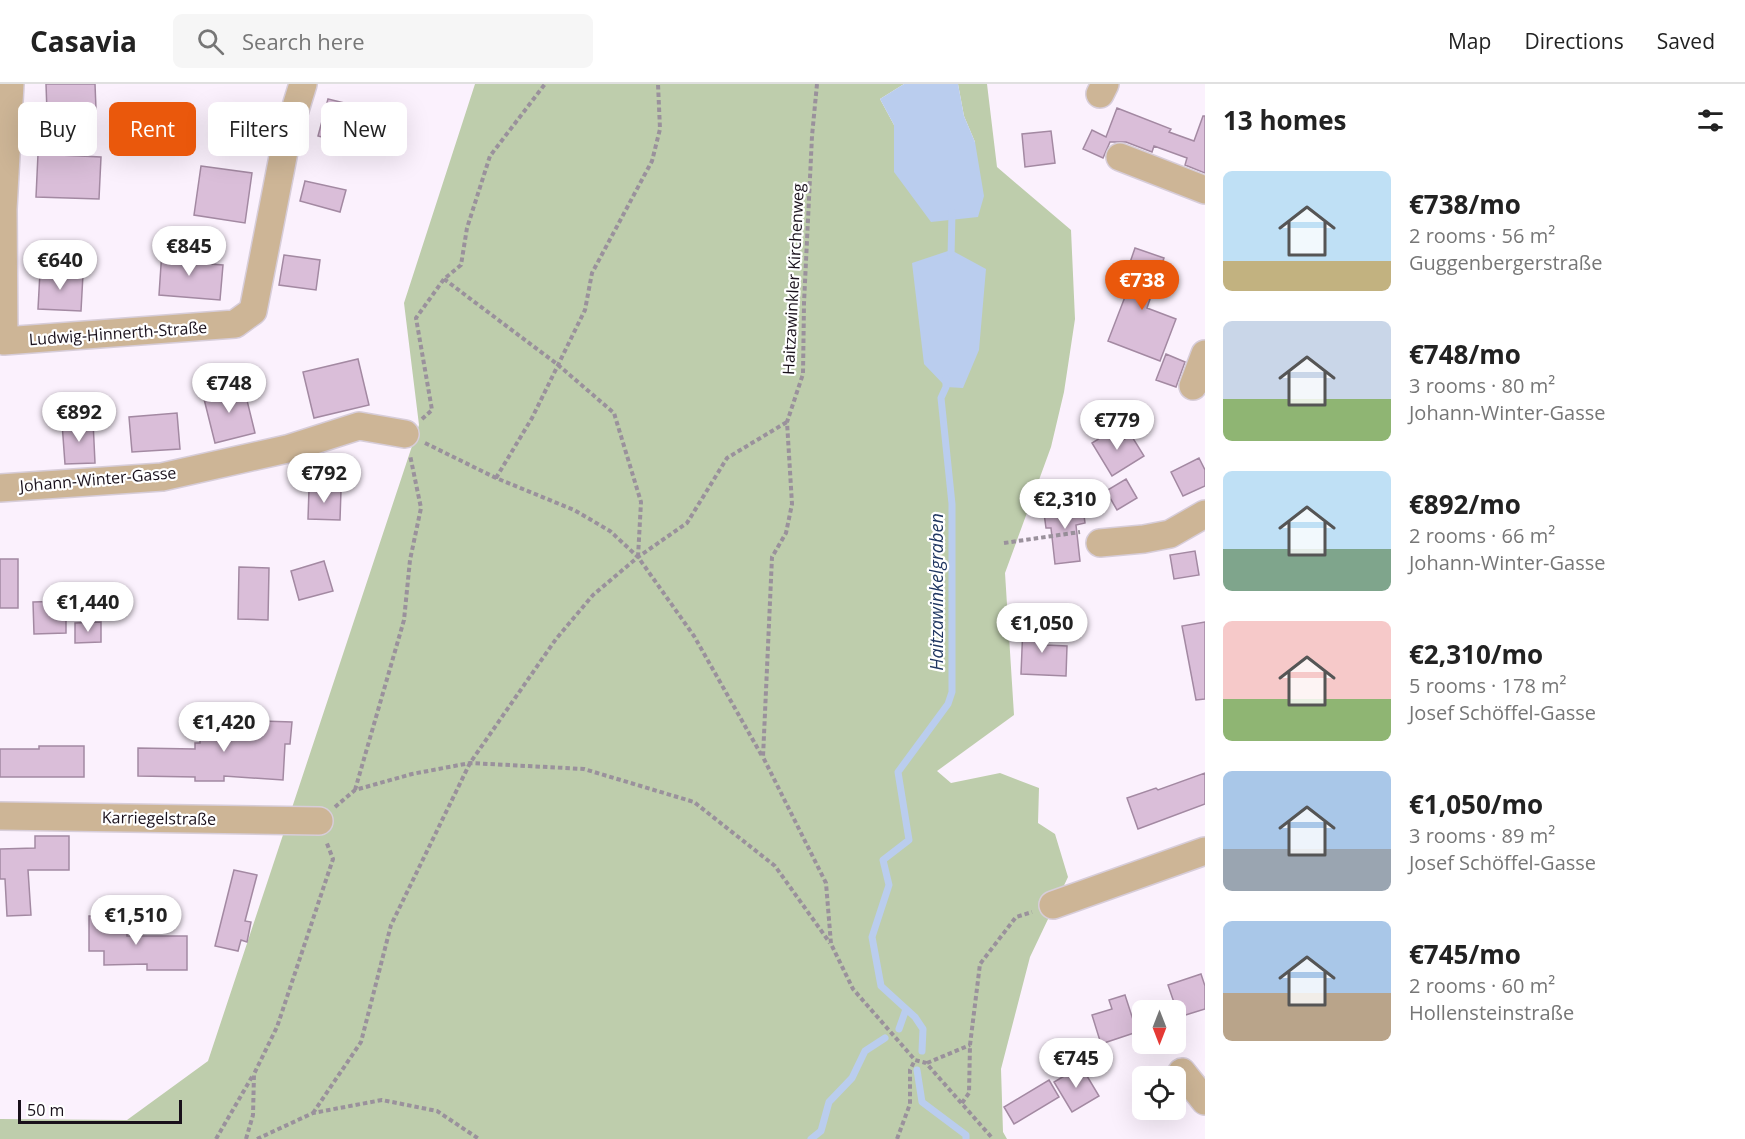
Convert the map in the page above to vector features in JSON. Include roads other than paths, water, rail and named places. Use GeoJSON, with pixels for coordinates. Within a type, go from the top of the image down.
{"type":"FeatureCollection","features":[{"type":"Feature","properties":{"kind":"street","name":"Ludwig-Hinnerth-Straße"},"geometry":{"type":"LineString","coordinates":[[10,84],[3,209],[2,342],[236,324],[253,311],[286,136],[303,84]]}},
{"type":"Feature","properties":{"kind":"street"},"geometry":{"type":"LineString","coordinates":[[1120,157],[1205,190]]}},
{"type":"Feature","properties":{"kind":"street"},"geometry":{"type":"LineString","coordinates":[[1193,386],[1205,354]]}},
{"type":"Feature","properties":{"kind":"street","name":"Johann-Winter-Gasse"},"geometry":{"type":"LineString","coordinates":[[0,488],[162,477],[287,449],[359,426],[405,434]]}},
{"type":"Feature","properties":{"kind":"street"},"geometry":{"type":"LineString","coordinates":[[1100,543],[1170,534],[1205,514]]}},
{"type":"Feature","properties":{"kind":"street","name":"Karriegelstraße"},"geometry":{"type":"LineString","coordinates":[[0,816],[319,821]]}},
{"type":"Feature","properties":{"kind":"street"},"geometry":{"type":"LineString","coordinates":[[1053,904],[1205,851]]}},
{"type":"Feature","properties":{"kind":"street"},"geometry":{"type":"LineString","coordinates":[[1186,1077],[1205,1101]]}},
{"type":"Feature","properties":{"kind":"water"},"geometry":{"type":"Polygon","coordinates":[[[904,84],[958,84],[964,116],[975,142],[984,196],[978,217],[931,222],[894,172],[894,125],[880,99],[904,84]]]}},
{"type":"Feature","properties":{"kind":"water"},"geometry":{"type":"Polygon","coordinates":[[[951,250],[986,269],[979,350],[963,388],[946,387],[924,364],[912,263],[951,250]]]}},
{"type":"Feature","properties":{"kind":"waterway","name":"Haitzawinkelgraben"},"geometry":{"type":"LineString","coordinates":[[951,257],[952,212]]}},
{"type":"Feature","properties":{"kind":"waterway","name":"Haitzawinkelgraben"},"geometry":{"type":"LineString","coordinates":[[922,1051],[923,1029],[915,1017],[881,986],[872,937],[889,885],[883,860],[909,840],[898,772],[948,704],[952,692],[952,504],[941,398],[946,387],[946,379]]}},
{"type":"Feature","properties":{"kind":"waterway"},"geometry":{"type":"LineString","coordinates":[[899,1029],[906,1009]]}},
{"type":"Feature","properties":{"kind":"waterway"},"geometry":{"type":"LineString","coordinates":[[811,1139],[821,1131],[829,1102],[852,1078],[865,1051],[885,1038]]}},
{"type":"Feature","properties":{"kind":"waterway","name":"Haitzawinkelgraben"},"geometry":{"type":"LineString","coordinates":[[917,1070],[922,1102],[966,1135],[966,1139]]}}]}
